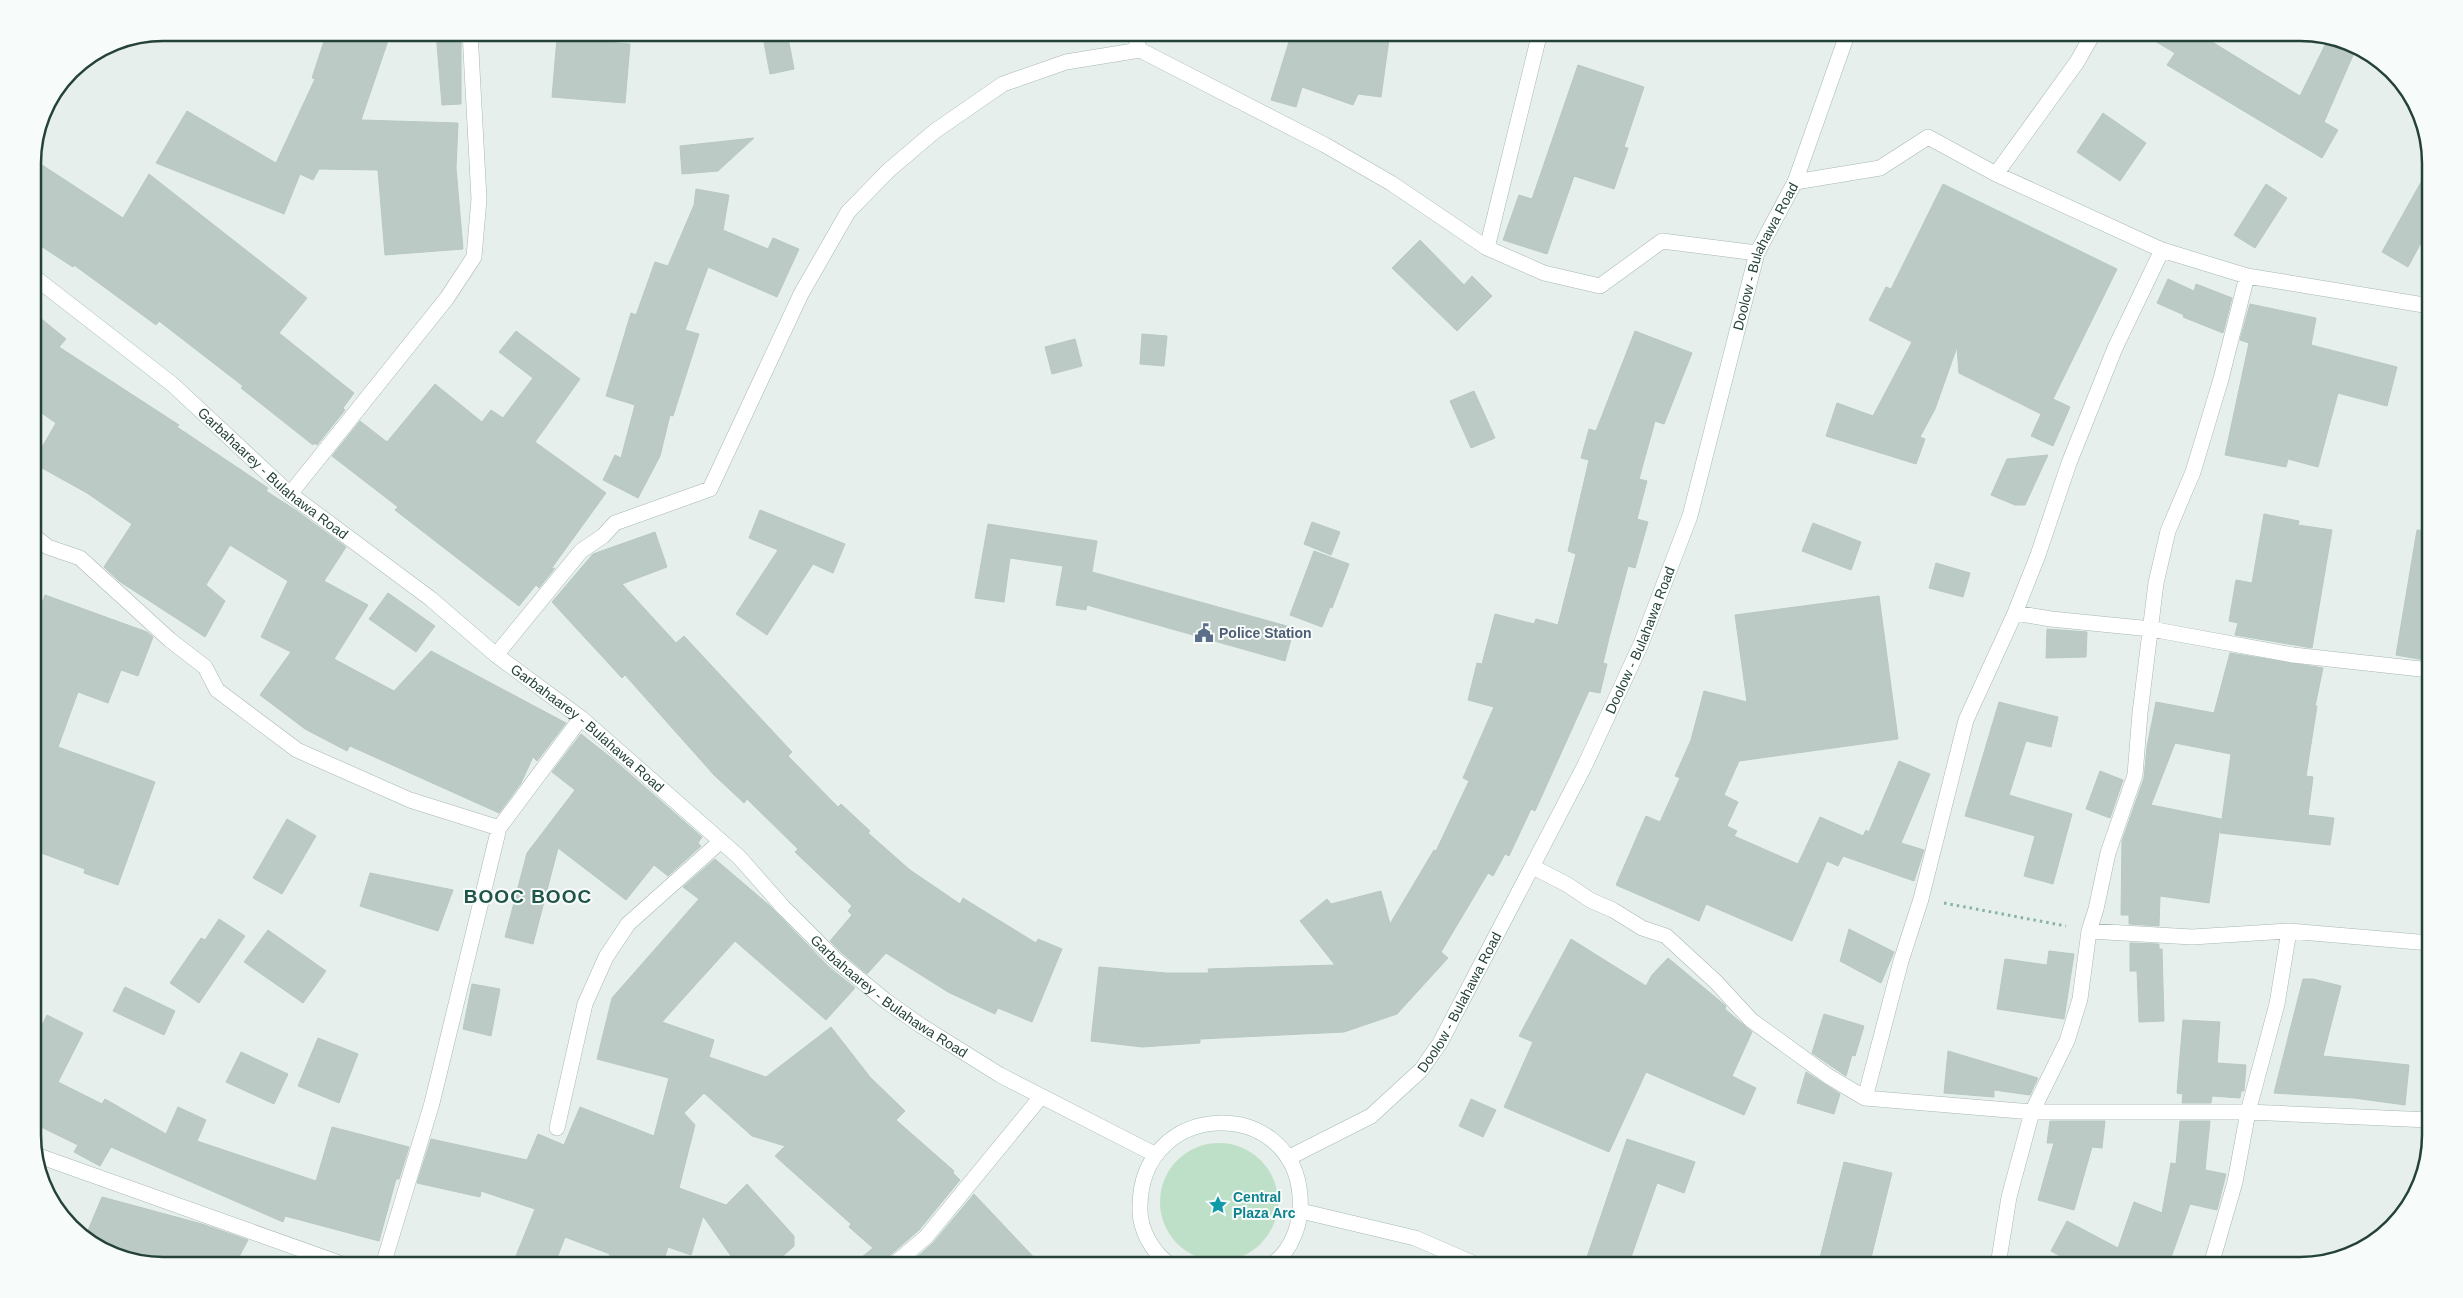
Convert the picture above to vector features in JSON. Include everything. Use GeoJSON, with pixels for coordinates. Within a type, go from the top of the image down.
{"type":"FeatureCollection","features":[{"type":"Feature","properties":{"kind":"street"},"geometry":{"type":"LineString","coordinates":[[290,494],[447,298],[474,257],[478,199],[470,41]]}},
{"type":"Feature","properties":{"kind":"street"},"geometry":{"type":"LineString","coordinates":[[1136,41],[1140,50]]}},
{"type":"Feature","properties":{"kind":"street"},"geometry":{"type":"LineString","coordinates":[[1487,248],[1538,41]]}},
{"type":"Feature","properties":{"kind":"street","name":"Doolow - Bulahawa Road"},"geometry":{"type":"LineString","coordinates":[[1288,1158],[1371,1116],[1421,1070],[1440,1043],[1585,765],[1641,644],[1690,516],[1757,253],[1795,182],[1845,41]]}},
{"type":"Feature","properties":{"kind":"street"},"geometry":{"type":"LineString","coordinates":[[1996,174],[2076,62],[2089,41]]}},
{"type":"Feature","properties":{"kind":"street"},"geometry":{"type":"LineString","coordinates":[[496,655],[581,551],[603,536],[615,523],[710,489],[801,294],[848,212],[889,170],[934,131],[1003,84],[1066,62],[1140,50],[1325,145],[1391,183],[1487,248],[1544,273],[1600,286],[1662,241],[1757,253]]}},
{"type":"Feature","properties":{"kind":"street"},"geometry":{"type":"LineString","coordinates":[[1795,182],[1880,168],[1928,137],[1996,174],[2162,250],[2247,276],[2421,305]]}},
{"type":"Feature","properties":{"kind":"street"},"geometry":{"type":"LineString","coordinates":[[1864,1098],[1901,961],[1922,899],[1966,720],[2015,613],[2038,555],[2069,463],[2112,356],[2162,250]]}},
{"type":"Feature","properties":{"kind":"street"},"geometry":{"type":"LineString","coordinates":[[1999,1257],[2009,1197],[2032,1112],[2067,1041],[2080,999],[2089,931],[2096,909],[2108,853],[2135,775],[2140,713],[2156,583],[2168,531],[2193,472],[2221,379],[2247,276]]}},
{"type":"Feature","properties":{"kind":"street","name":"Garbahaarey - Bulahawa Road"},"geometry":{"type":"LineString","coordinates":[[42,283],[172,384],[290,494],[430,599],[496,655],[581,718],[721,841],[836,960],[886,1001],[920,1025],[1040,1098],[1156,1155]]}},
{"type":"Feature","properties":{"kind":"street"},"geometry":{"type":"LineString","coordinates":[[42,542],[48,547],[80,558],[170,640],[205,667],[217,690],[298,750],[410,800],[499,828]]}},
{"type":"Feature","properties":{"kind":"street"},"geometry":{"type":"LineString","coordinates":[[2015,613],[2051,619],[2151,629],[2293,655],[2422,669]]}},
{"type":"Feature","properties":{"kind":"street"},"geometry":{"type":"LineString","coordinates":[[386,1257],[432,1103],[499,828],[581,718]]}},
{"type":"Feature","properties":{"kind":"street"},"geometry":{"type":"LineString","coordinates":[[557,1128],[585,1004],[606,957],[628,924],[721,841]]}},
{"type":"Feature","properties":{"kind":"street"},"geometry":{"type":"LineString","coordinates":[[1533,866],[1642,928],[1666,936],[1716,982],[1751,1020],[1828,1076],[1864,1098],[2032,1112],[2248,1112],[2353,1115],[2422,1119]]}},
{"type":"Feature","properties":{"kind":"street"},"geometry":{"type":"LineString","coordinates":[[2089,931],[2192,937],[2289,931],[2422,942]]}},
{"type":"Feature","properties":{"kind":"street"},"geometry":{"type":"LineString","coordinates":[[2214,1257],[2235,1182],[2248,1112],[2277,1004],[2289,931]]}},
{"type":"Feature","properties":{"kind":"street"},"geometry":{"type":"LineString","coordinates":[[903,1257],[926,1236],[1040,1098]]}},
{"type":"Feature","properties":{"kind":"street"},"geometry":{"type":"LineString","coordinates":[[1160,1257],[1146,1238],[1140,1214],[1140,1189],[1148,1165],[1166,1143],[1189,1128],[1216,1122],[1244,1125],[1269,1138],[1288,1158],[1299,1184],[1302,1211],[1294,1238],[1280,1257]]}},
{"type":"Feature","properties":{"kind":"street"},"geometry":{"type":"LineString","coordinates":[[44,1158],[320,1257]]}},
{"type":"Feature","properties":{"kind":"street"},"geometry":{"type":"LineString","coordinates":[[1302,1211],[1415,1238],[1457,1257]]}},
{"type":"Feature","properties":{"kind":"path"},"geometry":{"type":"LineString","coordinates":[[1922,899],[2089,931]]}},
{"type":"Feature","properties":{"kind":"green space"},"geometry":{"type":"Polygon","coordinates":[[[1207,1144],[1231,1144],[1242,1147],[1252,1153],[1268,1169],[1274,1179],[1277,1190],[1277,1214],[1274,1225],[1261,1244],[1242,1257],[1196,1257],[1177,1244],[1164,1225],[1161,1214],[1161,1190],[1164,1179],[1170,1169],[1186,1153],[1196,1147],[1207,1144]]]}},
{"type":"Feature","properties":{"kind":"building"},"geometry":{"type":"Polygon","coordinates":[[[324,41],[388,41],[361,120],[458,123],[456,168],[463,249],[385,255],[378,170],[319,169],[313,180],[300,174],[284,214],[156,163],[187,111],[276,163],[315,79],[312,78],[324,41]]]}},
{"type":"Feature","properties":{"kind":"building"},"geometry":{"type":"Polygon","coordinates":[[[437,41],[461,41],[461,104],[442,105],[437,41]]]}},
{"type":"Feature","properties":{"kind":"building"},"geometry":{"type":"Polygon","coordinates":[[[557,41],[594,41],[630,44],[625,103],[552,97],[557,41]]]}},
{"type":"Feature","properties":{"kind":"building"},"geometry":{"type":"Polygon","coordinates":[[[764,41],[789,41],[794,69],[770,74],[764,41]]]}},
{"type":"Feature","properties":{"kind":"building"},"geometry":{"type":"Polygon","coordinates":[[[1289,41],[1389,41],[1381,97],[1358,94],[1353,105],[1302,87],[1296,107],[1271,100],[1289,41]]]}},
{"type":"Feature","properties":{"kind":"building"},"geometry":{"type":"Polygon","coordinates":[[[2155,41],[2211,41],[2300,96],[2325,44],[2354,54],[2324,122],[2338,130],[2322,158],[2167,65],[2175,53],[2155,41]]]}},
{"type":"Feature","properties":{"kind":"building"},"geometry":{"type":"Polygon","coordinates":[[[1578,65],[1644,87],[1624,147],[1628,148],[1614,189],[1574,176],[1547,254],[1503,240],[1519,195],[1532,199],[1578,65]]]}},
{"type":"Feature","properties":{"kind":"building"},"geometry":{"type":"Polygon","coordinates":[[[2103,113],[2146,143],[2120,181],[2077,152],[2103,113]]]}},
{"type":"Feature","properties":{"kind":"building"},"geometry":{"type":"Polygon","coordinates":[[[754,138],[718,171],[682,174],[680,146],[754,138]]]}},
{"type":"Feature","properties":{"kind":"building"},"geometry":{"type":"Polygon","coordinates":[[[42,165],[123,218],[149,174],[307,298],[279,333],[354,393],[343,408],[345,410],[317,445],[314,443],[313,445],[241,388],[243,386],[159,321],[156,325],[74,265],[73,267],[42,247],[42,165]]]}},
{"type":"Feature","properties":{"kind":"building"},"geometry":{"type":"Polygon","coordinates":[[[2421,182],[2421,243],[2408,267],[2382,252],[2421,182]]]}},
{"type":"Feature","properties":{"kind":"building"},"geometry":{"type":"Polygon","coordinates":[[[1943,184],[2117,269],[2053,399],[2070,407],[2053,446],[2031,436],[2041,414],[1959,373],[1957,347],[1935,409],[1920,437],[1925,439],[1916,464],[1826,436],[1837,403],[1873,416],[1912,342],[1869,320],[1886,287],[1891,289],[1943,184]]]}},
{"type":"Feature","properties":{"kind":"building"},"geometry":{"type":"Polygon","coordinates":[[[2266,184],[2287,198],[2255,248],[2234,235],[2266,184]]]}},
{"type":"Feature","properties":{"kind":"building"},"geometry":{"type":"Polygon","coordinates":[[[696,189],[729,195],[723,230],[768,249],[773,238],[799,249],[777,297],[708,267],[685,330],[699,334],[673,416],[670,415],[660,456],[638,498],[603,480],[615,455],[621,458],[635,405],[606,396],[631,313],[636,315],[655,262],[668,266],[694,205],[696,189]]]}},
{"type":"Feature","properties":{"kind":"building"},"geometry":{"type":"Polygon","coordinates":[[[1420,240],[1464,285],[1472,276],[1492,296],[1457,331],[1392,268],[1420,240]]]}},
{"type":"Feature","properties":{"kind":"building"},"geometry":{"type":"Polygon","coordinates":[[[2168,279],[2194,291],[2196,284],[2232,298],[2223,333],[2183,317],[2184,315],[2157,303],[2168,279]]]}},
{"type":"Feature","properties":{"kind":"building"},"geometry":{"type":"Polygon","coordinates":[[[2250,304],[2316,318],[2311,345],[2397,367],[2387,406],[2338,393],[2318,467],[2288,459],[2286,467],[2225,455],[2249,343],[2240,340],[2250,304]]]}},
{"type":"Feature","properties":{"kind":"building"},"geometry":{"type":"Polygon","coordinates":[[[42,319],[66,339],[59,347],[179,425],[177,427],[268,488],[266,491],[346,547],[324,581],[368,605],[334,659],[394,691],[431,651],[566,723],[537,761],[533,757],[521,783],[499,813],[350,746],[347,751],[305,729],[260,695],[291,652],[261,637],[288,581],[230,545],[206,585],[225,601],[205,637],[119,581],[104,567],[132,524],[87,493],[42,468],[42,447],[56,423],[42,413],[42,319]]]}},
{"type":"Feature","properties":{"kind":"building"},"geometry":{"type":"Polygon","coordinates":[[[516,331],[580,379],[535,442],[606,493],[551,569],[555,568],[539,588],[536,585],[519,606],[395,510],[398,507],[332,456],[360,421],[387,442],[435,384],[482,422],[491,410],[503,418],[533,378],[499,352],[516,331]]]}},
{"type":"Feature","properties":{"kind":"building"},"geometry":{"type":"Polygon","coordinates":[[[1635,331],[1692,353],[1664,424],[1655,421],[1639,479],[1647,481],[1637,519],[1648,522],[1635,568],[1628,566],[1603,663],[1607,664],[1600,693],[1589,691],[1535,811],[1531,809],[1509,856],[1505,854],[1493,876],[1488,873],[1441,952],[1448,958],[1397,1014],[1344,1032],[1200,1039],[1200,1043],[1142,1047],[1091,1041],[1099,967],[1166,973],[1209,973],[1208,969],[1335,965],[1300,921],[1327,899],[1331,904],[1381,891],[1390,924],[1434,850],[1436,851],[1469,781],[1463,778],[1494,707],[1468,700],[1477,663],[1482,664],[1495,614],[1534,624],[1536,619],[1558,625],[1576,554],[1568,551],[1589,460],[1581,458],[1589,429],[1596,431],[1635,331]]]}},
{"type":"Feature","properties":{"kind":"building"},"geometry":{"type":"Polygon","coordinates":[[[1142,334],[1167,336],[1164,366],[1140,364],[1142,334]]]}},
{"type":"Feature","properties":{"kind":"building"},"geometry":{"type":"Polygon","coordinates":[[[1075,339],[1082,366],[1052,374],[1045,347],[1075,339]]]}},
{"type":"Feature","properties":{"kind":"building"},"geometry":{"type":"Polygon","coordinates":[[[1474,391],[1495,438],[1471,448],[1450,401],[1474,391]]]}},
{"type":"Feature","properties":{"kind":"building"},"geometry":{"type":"Polygon","coordinates":[[[2048,455],[2025,505],[2015,505],[1991,495],[2007,459],[2048,455]]]}},
{"type":"Feature","properties":{"kind":"building"},"geometry":{"type":"Polygon","coordinates":[[[760,510],[845,544],[833,573],[813,564],[767,635],[736,614],[778,550],[749,538],[760,510]]]}},
{"type":"Feature","properties":{"kind":"building"},"geometry":{"type":"Polygon","coordinates":[[[2264,514],[2299,521],[2298,525],[2332,530],[2312,648],[2235,635],[2238,623],[2229,621],[2236,580],[2252,583],[2264,514]]]}},
{"type":"Feature","properties":{"kind":"building"},"geometry":{"type":"Polygon","coordinates":[[[1312,522],[1340,532],[1331,555],[1304,544],[1312,522]]]}},
{"type":"Feature","properties":{"kind":"building"},"geometry":{"type":"Polygon","coordinates":[[[1813,523],[1861,542],[1851,570],[1802,551],[1813,523]]]}},
{"type":"Feature","properties":{"kind":"building"},"geometry":{"type":"Polygon","coordinates":[[[988,524],[1097,541],[1092,572],[1294,628],[1285,661],[1087,605],[1086,610],[1056,605],[1063,566],[1010,558],[1004,602],[975,598],[988,524]]]}},
{"type":"Feature","properties":{"kind":"building"},"geometry":{"type":"Polygon","coordinates":[[[2417,530],[2421,530],[2422,660],[2396,655],[2417,530]]]}},
{"type":"Feature","properties":{"kind":"building"},"geometry":{"type":"Polygon","coordinates":[[[655,532],[667,567],[622,584],[676,643],[684,636],[792,752],[788,756],[838,807],[841,804],[870,831],[868,833],[910,870],[960,904],[963,898],[1036,943],[1038,939],[1062,949],[1032,1022],[998,1008],[995,1014],[948,992],[886,953],[867,974],[842,953],[830,941],[852,915],[848,911],[852,906],[795,852],[798,849],[747,799],[744,803],[714,775],[625,675],[622,678],[552,602],[593,554],[655,532]]]}},
{"type":"Feature","properties":{"kind":"building"},"geometry":{"type":"Polygon","coordinates":[[[1314,551],[1349,564],[1332,608],[1330,607],[1322,627],[1290,615],[1314,551]]]}},
{"type":"Feature","properties":{"kind":"building"},"geometry":{"type":"Polygon","coordinates":[[[1936,563],[1970,573],[1963,597],[1929,588],[1936,563]]]}},
{"type":"Feature","properties":{"kind":"building"},"geometry":{"type":"Polygon","coordinates":[[[388,593],[435,626],[416,652],[369,619],[388,593]]]}},
{"type":"Feature","properties":{"kind":"building"},"geometry":{"type":"Polygon","coordinates":[[[45,595],[147,632],[153,637],[138,676],[121,670],[108,703],[78,692],[58,747],[155,782],[118,885],[84,873],[85,869],[42,853],[42,603],[45,595]]]}},
{"type":"Feature","properties":{"kind":"building"},"geometry":{"type":"Polygon","coordinates":[[[1879,596],[1898,739],[1739,761],[1724,795],[1738,802],[1727,826],[1737,831],[1734,836],[1798,864],[1820,817],[1863,836],[1866,830],[1869,832],[1899,761],[1930,774],[1901,843],[1924,850],[1914,881],[1843,856],[1838,866],[1827,861],[1792,941],[1706,904],[1699,921],[1616,885],[1646,816],[1660,822],[1680,778],[1675,776],[1691,740],[1704,691],[1747,702],[1735,615],[1879,596]]]}},
{"type":"Feature","properties":{"kind":"building"},"geometry":{"type":"Polygon","coordinates":[[[2047,629],[2087,632],[2086,657],[2046,658],[2047,629]]]}},
{"type":"Feature","properties":{"kind":"building"},"geometry":{"type":"Polygon","coordinates":[[[2230,653],[2323,668],[2315,706],[2317,706],[2306,776],[2313,777],[2308,815],[2334,818],[2330,845],[2220,833],[2231,754],[2175,743],[2151,805],[2221,819],[2209,903],[2160,896],[2159,926],[2129,924],[2129,915],[2121,915],[2122,841],[2144,778],[2147,747],[2156,702],[2214,713],[2230,653]]]}},
{"type":"Feature","properties":{"kind":"building"},"geometry":{"type":"Polygon","coordinates":[[[1999,702],[2058,717],[2051,747],[2026,741],[2009,795],[2072,814],[2053,884],[2024,876],[2035,836],[1965,816],[1999,702]]]}},
{"type":"Feature","properties":{"kind":"building"},"geometry":{"type":"Polygon","coordinates":[[[581,734],[614,760],[702,837],[698,843],[701,846],[668,876],[654,865],[626,900],[558,848],[533,944],[505,937],[527,853],[575,790],[552,772],[581,734]]]}},
{"type":"Feature","properties":{"kind":"building"},"geometry":{"type":"Polygon","coordinates":[[[2100,771],[2123,780],[2110,818],[2086,809],[2100,771]]]}},
{"type":"Feature","properties":{"kind":"building"},"geometry":{"type":"Polygon","coordinates":[[[287,819],[316,836],[282,894],[253,878],[287,819]]]}},
{"type":"Feature","properties":{"kind":"building"},"geometry":{"type":"Polygon","coordinates":[[[715,859],[770,906],[829,967],[855,988],[826,1020],[735,941],[662,1022],[714,1040],[709,1057],[766,1077],[831,1027],[870,1077],[905,1111],[896,1120],[954,1171],[953,1173],[960,1180],[919,1230],[888,1257],[862,1257],[873,1248],[849,1227],[851,1224],[775,1156],[785,1146],[752,1136],[704,1093],[684,1113],[695,1125],[679,1188],[726,1205],[747,1184],[794,1236],[794,1246],[782,1257],[732,1257],[703,1216],[691,1255],[668,1247],[665,1257],[609,1257],[610,1254],[565,1237],[557,1257],[516,1257],[535,1209],[481,1191],[480,1197],[417,1183],[431,1139],[527,1160],[538,1134],[564,1145],[580,1107],[654,1136],[669,1078],[597,1059],[612,998],[699,899],[683,887],[715,859]]]}},
{"type":"Feature","properties":{"kind":"building"},"geometry":{"type":"Polygon","coordinates":[[[370,873],[453,890],[438,931],[360,906],[370,873]]]}},
{"type":"Feature","properties":{"kind":"building"},"geometry":{"type":"Polygon","coordinates":[[[219,919],[245,936],[199,1003],[170,983],[201,938],[205,940],[219,919]]]}},
{"type":"Feature","properties":{"kind":"building"},"geometry":{"type":"Polygon","coordinates":[[[1849,929],[1894,952],[1881,983],[1840,961],[1849,929]]]}},
{"type":"Feature","properties":{"kind":"building"},"geometry":{"type":"Polygon","coordinates":[[[268,930],[326,971],[303,1003],[244,962],[268,930]]]}},
{"type":"Feature","properties":{"kind":"building"},"geometry":{"type":"Polygon","coordinates":[[[1571,939],[1646,986],[1652,975],[1668,958],[1726,1006],[1725,1009],[1752,1032],[1732,1076],[1756,1088],[1744,1115],[1646,1072],[1609,1152],[1504,1107],[1533,1042],[1519,1036],[1571,939]]]}},
{"type":"Feature","properties":{"kind":"building"},"geometry":{"type":"Polygon","coordinates":[[[2130,943],[2159,944],[2159,949],[2162,949],[2164,1021],[2139,1022],[2137,971],[2130,971],[2130,943]]]}},
{"type":"Feature","properties":{"kind":"building"},"geometry":{"type":"Polygon","coordinates":[[[2049,951],[2074,954],[2064,1019],[1997,1009],[2005,959],[2047,965],[2049,951]]]}},
{"type":"Feature","properties":{"kind":"building"},"geometry":{"type":"Polygon","coordinates":[[[2303,979],[2313,979],[2341,986],[2323,1056],[2409,1065],[2405,1105],[2354,1098],[2274,1093],[2303,979]]]}},
{"type":"Feature","properties":{"kind":"building"},"geometry":{"type":"Polygon","coordinates":[[[472,984],[500,989],[491,1036],[463,1029],[472,984]]]}},
{"type":"Feature","properties":{"kind":"building"},"geometry":{"type":"Polygon","coordinates":[[[125,987],[175,1011],[164,1035],[113,1011],[125,987]]]}},
{"type":"Feature","properties":{"kind":"building"},"geometry":{"type":"Polygon","coordinates":[[[1824,1014],[1864,1026],[1855,1056],[1852,1055],[1846,1076],[1812,1053],[1824,1014]]]}},
{"type":"Feature","properties":{"kind":"building"},"geometry":{"type":"Polygon","coordinates":[[[47,1015],[83,1033],[58,1082],[102,1104],[105,1099],[166,1134],[178,1107],[206,1120],[197,1141],[316,1181],[332,1127],[409,1147],[399,1179],[396,1179],[379,1241],[285,1216],[283,1222],[111,1147],[100,1166],[74,1152],[78,1145],[42,1127],[42,1025],[47,1015]]]}},
{"type":"Feature","properties":{"kind":"building"},"geometry":{"type":"Polygon","coordinates":[[[2183,1020],[2220,1022],[2217,1063],[2246,1065],[2244,1091],[2241,1091],[2240,1098],[2212,1096],[2211,1103],[2182,1103],[2183,1094],[2177,1093],[2183,1020]]]}},
{"type":"Feature","properties":{"kind":"building"},"geometry":{"type":"Polygon","coordinates":[[[318,1038],[358,1054],[339,1103],[298,1086],[318,1038]]]}},
{"type":"Feature","properties":{"kind":"building"},"geometry":{"type":"Polygon","coordinates":[[[1948,1051],[2038,1078],[2030,1095],[1994,1090],[1994,1097],[1944,1093],[1948,1051]]]}},
{"type":"Feature","properties":{"kind":"building"},"geometry":{"type":"Polygon","coordinates":[[[241,1052],[288,1074],[274,1104],[226,1082],[241,1052]]]}},
{"type":"Feature","properties":{"kind":"building"},"geometry":{"type":"Polygon","coordinates":[[[1806,1072],[1840,1094],[1834,1114],[1797,1103],[1806,1072]]]}},
{"type":"Feature","properties":{"kind":"building"},"geometry":{"type":"Polygon","coordinates":[[[1471,1099],[1496,1110],[1483,1137],[1459,1126],[1471,1099]]]}},
{"type":"Feature","properties":{"kind":"building"},"geometry":{"type":"Polygon","coordinates":[[[2050,1121],[2105,1121],[2102,1148],[2092,1147],[2074,1210],[2038,1200],[2054,1143],[2047,1143],[2050,1121]]]}},
{"type":"Feature","properties":{"kind":"building"},"geometry":{"type":"Polygon","coordinates":[[[2180,1121],[2210,1121],[2205,1170],[2226,1174],[2217,1210],[2190,1204],[2171,1257],[2062,1257],[2051,1251],[2067,1221],[2118,1248],[2134,1202],[2162,1213],[2171,1163],[2176,1164],[2180,1121]]]}},
{"type":"Feature","properties":{"kind":"building"},"geometry":{"type":"Polygon","coordinates":[[[1627,1139],[1695,1162],[1684,1193],[1657,1183],[1631,1257],[1587,1257],[1627,1139]]]}},
{"type":"Feature","properties":{"kind":"building"},"geometry":{"type":"Polygon","coordinates":[[[1844,1162],[1892,1173],[1871,1257],[1820,1257],[1844,1162]]]}},
{"type":"Feature","properties":{"kind":"building"},"geometry":{"type":"Polygon","coordinates":[[[974,1194],[1034,1257],[917,1257],[933,1243],[974,1194]]]}},
{"type":"Feature","properties":{"kind":"building"},"geometry":{"type":"Polygon","coordinates":[[[102,1197],[202,1224],[248,1240],[239,1257],[163,1257],[131,1253],[109,1244],[88,1231],[102,1197]]]}},
{"type":"Feature","properties":{"kind":"place","name":"Police Station"},"geometry":{"type":"Point","coordinates":[1204,633]}},
{"type":"Feature","properties":{"kind":"place","name":"Central Plaza Arc"},"geometry":{"type":"Point","coordinates":[1218,1205]}},
{"type":"Feature","properties":{"kind":"district","name":"BOOC BOOC"},"geometry":{"type":"Point","coordinates":[528,896]}}]}
